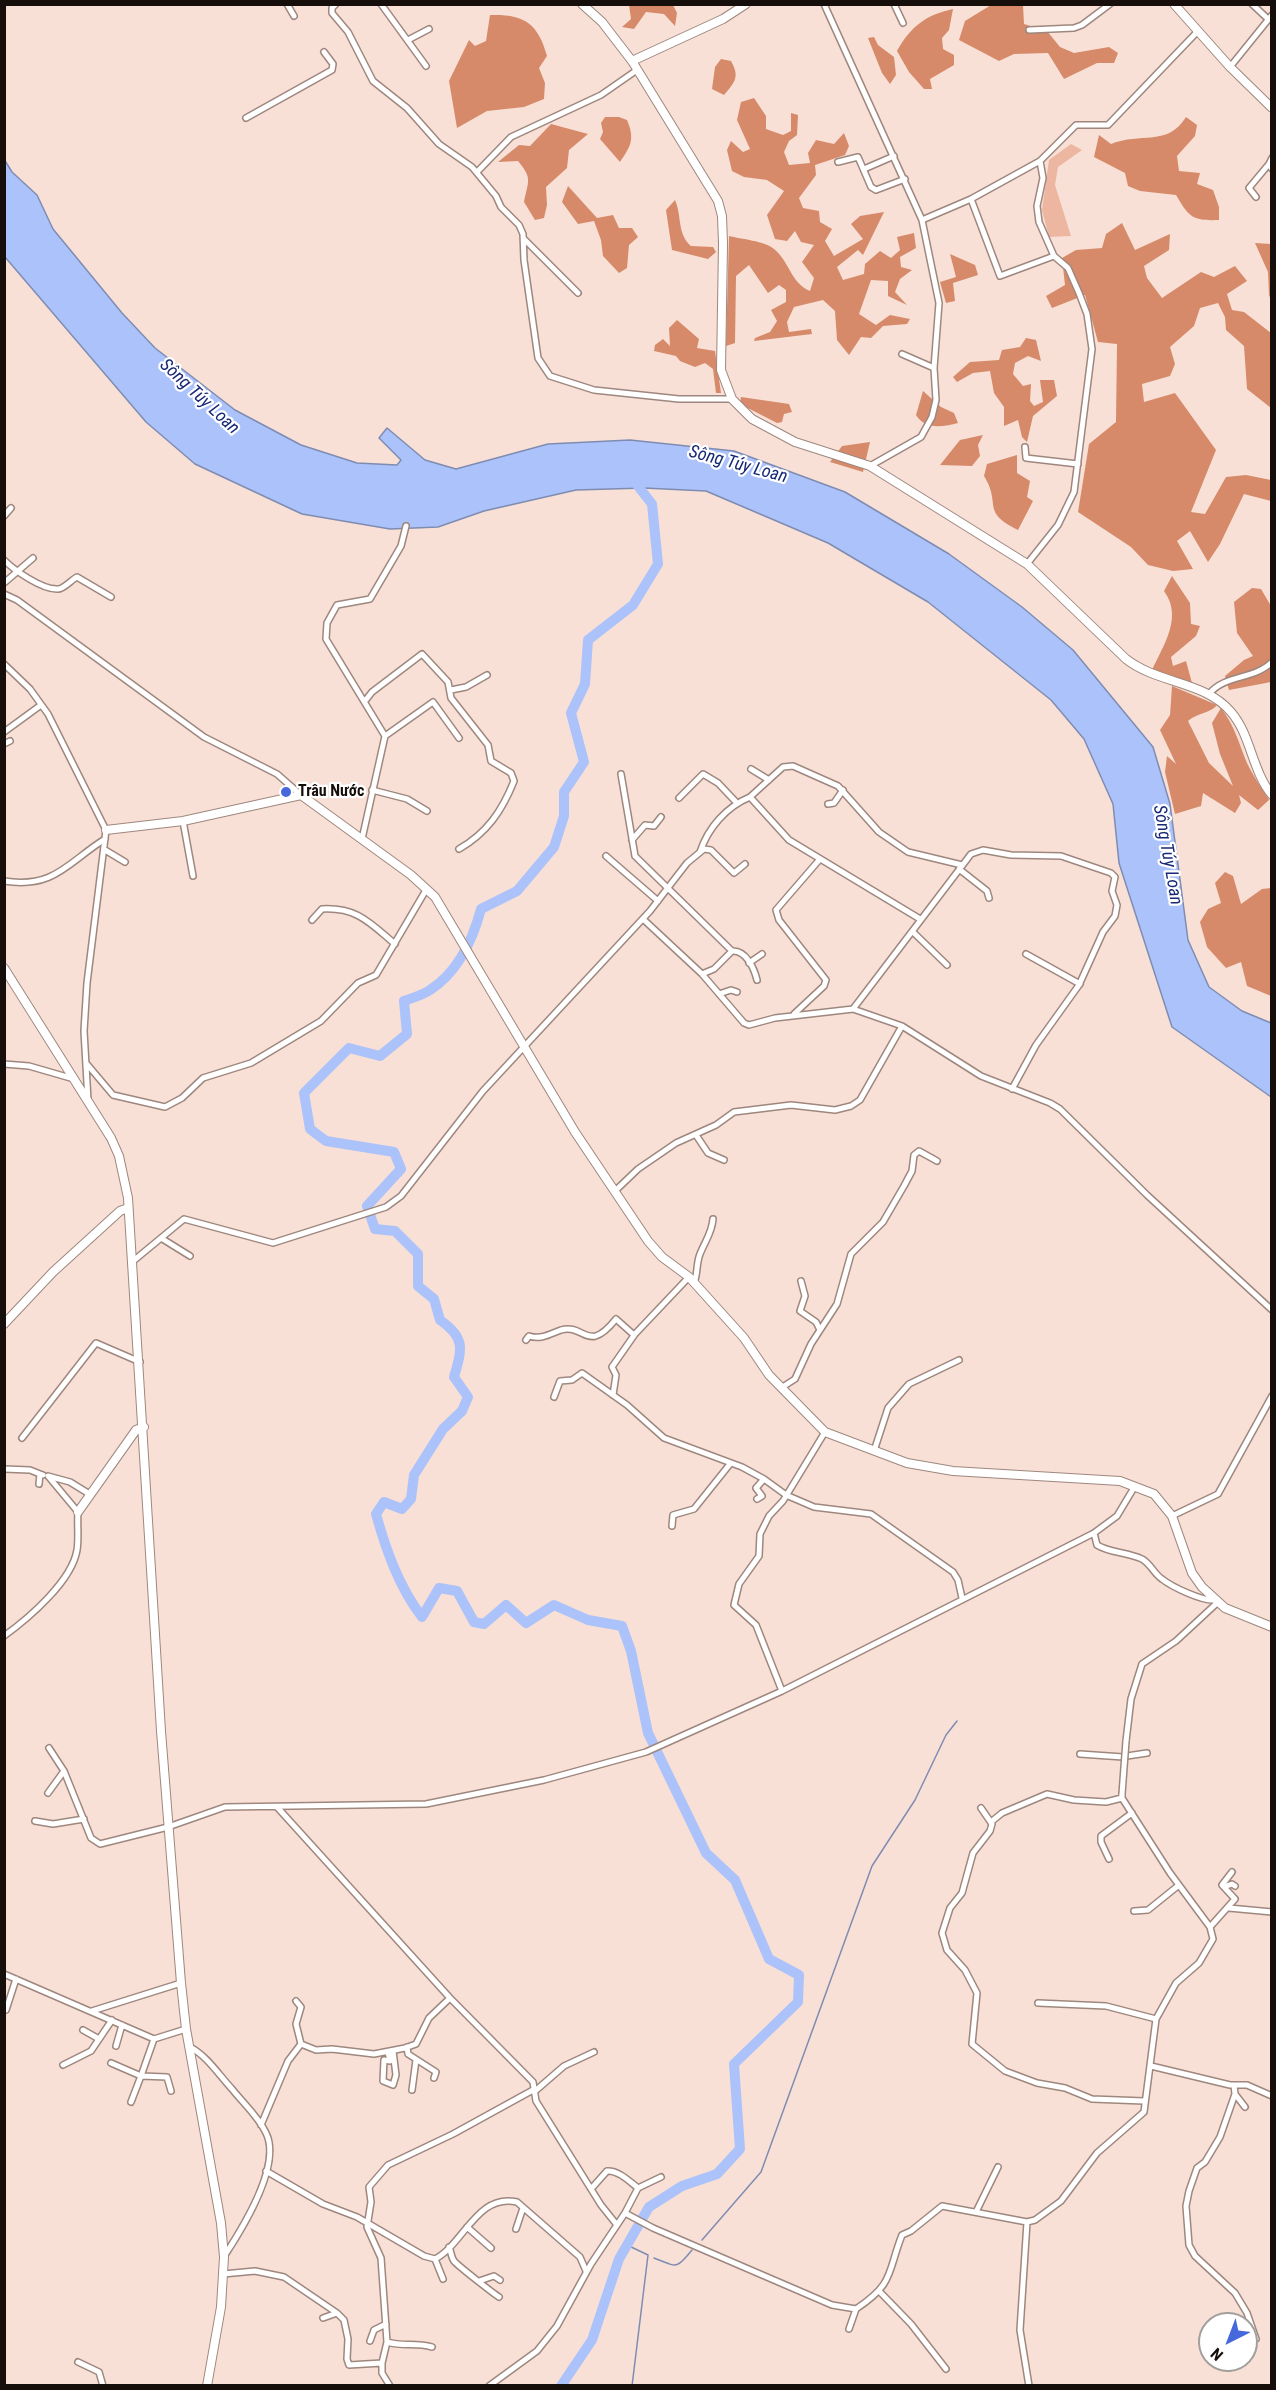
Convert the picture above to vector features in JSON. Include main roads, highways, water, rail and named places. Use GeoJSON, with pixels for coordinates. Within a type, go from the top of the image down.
{"type":"FeatureCollection","features":[{"type":"Feature","properties":{"kind":"water","name":"Sông Túy Loan"},"geometry":{"type":"Polygon","coordinates":[[[4,159],[12,172],[37,195],[53,229],[122,313],[155,348],[235,410],[301,445],[357,463],[397,465],[401,460],[379,438],[387,428],[425,460],[456,469],[548,444],[630,440],[734,451],[845,492],[949,554],[1022,607],[1073,650],[1153,747],[1170,804],[1188,940],[1209,987],[1242,1011],[1271,1023],[1271,1097],[1172,1027],[1119,863],[1113,804],[1084,739],[1051,700],[928,602],[828,543],[706,491],[644,488],[576,490],[484,511],[438,527],[390,529],[302,514],[195,464],[146,422],[5,257],[4,159]]]}},
{"type":"Feature","properties":{"kind":"waterway"},"geometry":{"type":"LineString","coordinates":[[561,2386],[592,2340],[619,2259],[649,2207],[682,2186],[717,2174],[740,2149],[734,2064],[798,2002],[799,1975],[769,1959],[735,1880],[706,1853],[648,1733],[631,1651],[622,1626],[588,1620],[554,1605],[526,1623],[506,1605],[484,1624],[474,1622],[457,1591],[439,1588],[422,1617],[400,1581],[376,1514],[384,1502],[402,1509],[411,1499],[414,1475],[443,1429],[462,1411],[468,1397],[454,1377],[460,1345],[454,1333],[440,1320],[434,1299],[418,1286],[418,1254],[395,1231],[375,1229],[367,1206],[401,1169],[394,1152],[326,1141],[310,1129],[304,1093],[349,1048],[380,1056],[407,1034],[404,1001],[427,992],[449,974],[469,943],[481,909],[517,891],[554,847],[564,816],[564,792],[584,762],[571,713],[585,684],[588,640],[633,605],[658,564],[652,504],[631,477]]}},
{"type":"Feature","properties":{"kind":"waterway"},"geometry":{"type":"LineString","coordinates":[[702,2240],[761,2172],[872,1866],[915,1800],[946,1735],[957,1721]]}},
{"type":"Feature","properties":{"kind":"waterway"},"geometry":{"type":"LineString","coordinates":[[627,2245],[648,2255]]}},
{"type":"Feature","properties":{"kind":"waterway"},"geometry":{"type":"LineString","coordinates":[[654,2258],[676,2265],[683,2261],[692,2250]]}},
{"type":"Feature","properties":{"kind":"waterway"},"geometry":{"type":"LineString","coordinates":[[632,2386],[648,2255]]}},
{"type":"Feature","properties":{"kind":"place","name":"Trâu Nước"},"geometry":{"type":"Point","coordinates":[286,792]}}]}
